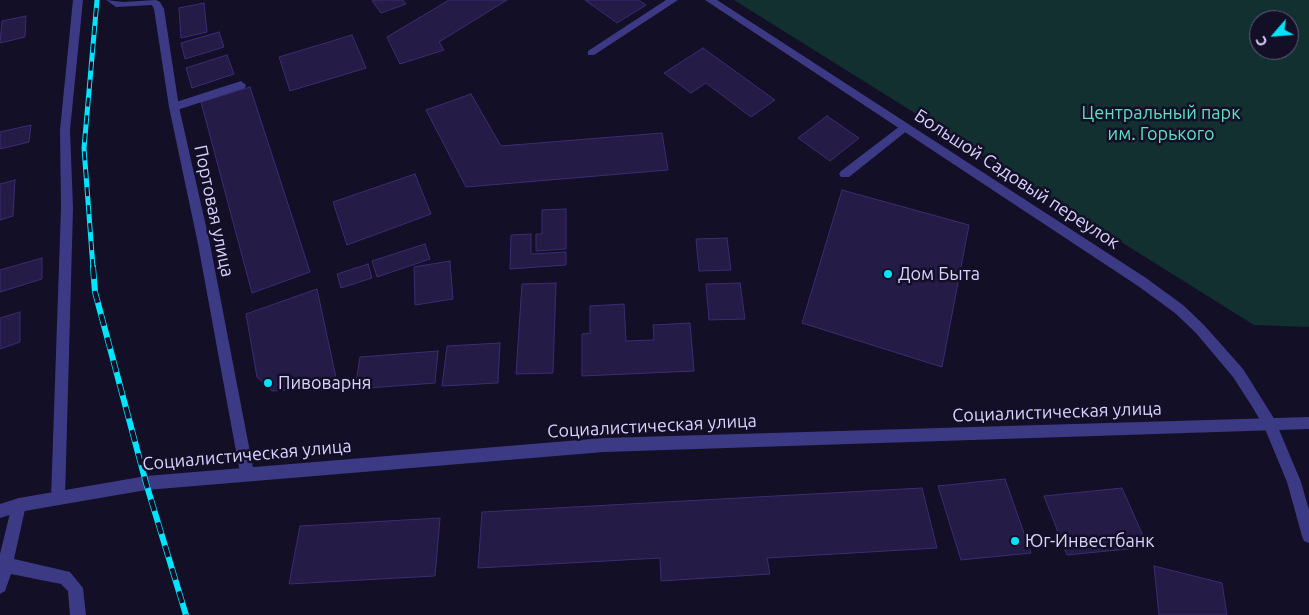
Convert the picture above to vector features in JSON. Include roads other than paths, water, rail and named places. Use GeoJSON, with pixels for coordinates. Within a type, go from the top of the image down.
{"type":"FeatureCollection","features":[{"type":"Feature","properties":{"kind":"street"},"geometry":{"type":"LineString","coordinates":[[58,498],[67,208],[65,130],[78,0]]}},
{"type":"Feature","properties":{"kind":"street","name":"Портовая улица"},"geometry":{"type":"LineString","coordinates":[[111,0],[116,4],[145,1],[157,4],[174,107],[204,244],[247,473]]}},
{"type":"Feature","properties":{"kind":"street"},"geometry":{"type":"LineString","coordinates":[[591,53],[673,0]]}},
{"type":"Feature","properties":{"kind":"street","name":"Большой Садовый переулок"},"geometry":{"type":"LineString","coordinates":[[710,0],[1142,282],[1179,309],[1200,329],[1238,373],[1270,425],[1294,482],[1309,536]]}},
{"type":"Feature","properties":{"kind":"street"},"geometry":{"type":"LineString","coordinates":[[174,107],[241,85]]}},
{"type":"Feature","properties":{"kind":"street"},"geometry":{"type":"LineString","coordinates":[[845,174],[904,127]]}},
{"type":"Feature","properties":{"kind":"street","name":"Социалистическая улица"},"geometry":{"type":"LineString","coordinates":[[0,510],[146,483],[247,473],[604,445],[1309,423]]}},
{"type":"Feature","properties":{"kind":"street"},"geometry":{"type":"LineString","coordinates":[[0,586],[19,505]]}},
{"type":"Feature","properties":{"kind":"street"},"geometry":{"type":"LineString","coordinates":[[5,565],[65,578],[74,588],[78,615]]}},
{"type":"Feature","properties":{"kind":"railway"},"geometry":{"type":"LineString","coordinates":[[93,268],[84,148],[97,0]]}},
{"type":"Feature","properties":{"kind":"railway"},"geometry":{"type":"LineString","coordinates":[[93,267],[95,292],[146,483],[186,615]]}},
{"type":"Feature","properties":{"kind":"place","name":"Дом Быта"},"geometry":{"type":"Point","coordinates":[888,274]}},
{"type":"Feature","properties":{"kind":"place","name":"Пивоварня"},"geometry":{"type":"Point","coordinates":[268,383]}},
{"type":"Feature","properties":{"kind":"place","name":"Юг-Инвестбанк"},"geometry":{"type":"Point","coordinates":[1015,541]}},
{"type":"Feature","properties":{"kind":"park label","name":"Центральный парк им. Горького"},"geometry":{"type":"Point","coordinates":[1161,123]}}]}
